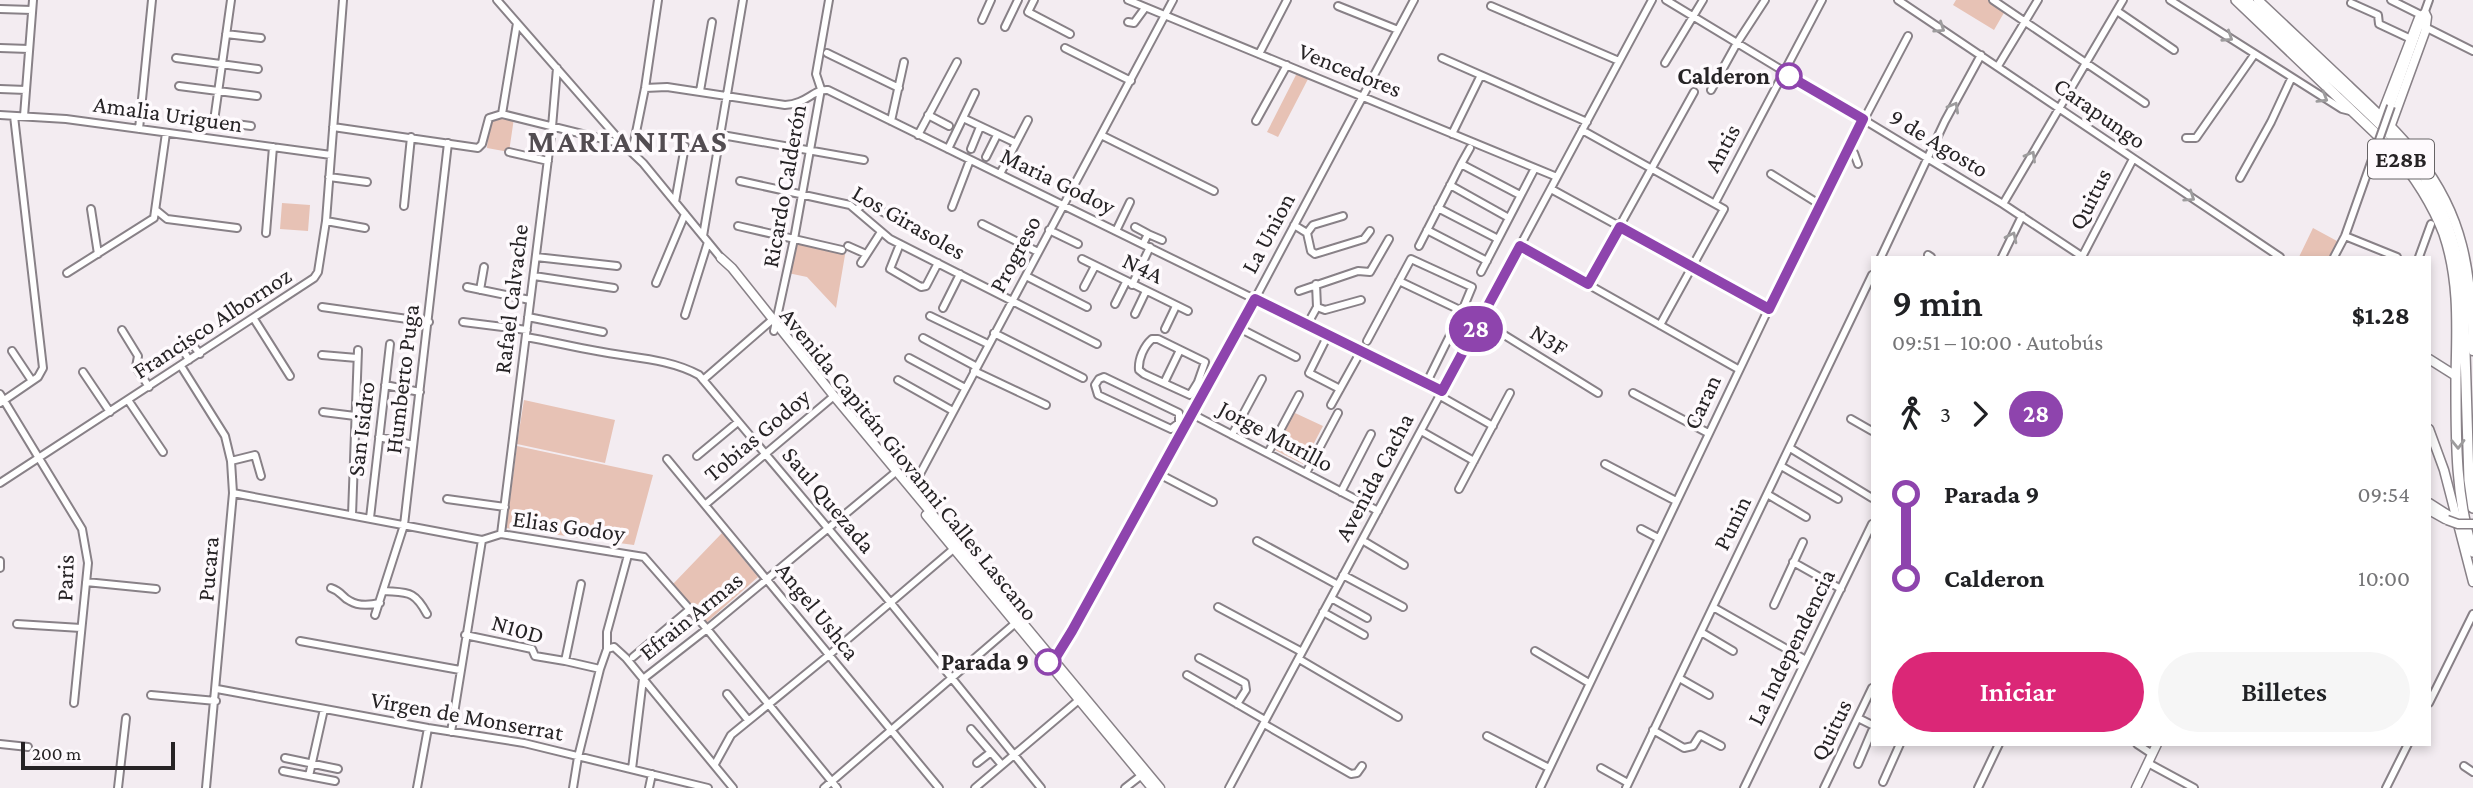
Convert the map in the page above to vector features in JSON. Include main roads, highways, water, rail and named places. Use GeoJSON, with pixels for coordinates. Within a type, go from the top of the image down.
{"type":"FeatureCollection","features":[{"type":"Feature","properties":{"kind":"highway","name":"E28B"},"geometry":{"type":"LineString","coordinates":[[2236,0],[2392,148],[2427,198],[2443,233],[2455,285],[2458,324],[2458,474],[2462,506],[2473,552]]}},
{"type":"Feature","properties":{"kind":"highway","name":"E28B"},"geometry":{"type":"LineString","coordinates":[[2246,0],[2376,120],[2405,151],[2425,177],[2449,226],[2463,288],[2469,480],[2473,508]]}},
{"type":"Feature","properties":{"kind":"main road"},"geometry":{"type":"LineString","coordinates":[[2258,0],[2381,116],[2431,173],[2449,208],[2467,266],[2471,291],[2473,351]]}},
{"type":"Feature","properties":{"kind":"main road"},"geometry":{"type":"LineString","coordinates":[[2381,116],[2411,39],[2424,19],[2390,125]]}},
{"type":"Feature","properties":{"kind":"main road","name":"Avenida Capitán Giovanni Calles Lascano"},"geometry":{"type":"LineString","coordinates":[[721,258],[732,268],[773,325],[956,547]]}},
{"type":"Feature","properties":{"kind":"main road"},"geometry":{"type":"LineString","coordinates":[[2431,360],[2456,376]]}},
{"type":"Feature","properties":{"kind":"main road"},"geometry":{"type":"LineString","coordinates":[[2431,434],[2444,470],[2473,582]]}},
{"type":"Feature","properties":{"kind":"main road"},"geometry":{"type":"LineString","coordinates":[[895,473],[912,489],[956,547],[1081,698],[1144,773],[1160,788]]}},
{"type":"Feature","properties":{"kind":"main road"},"geometry":{"type":"LineString","coordinates":[[2431,505],[2447,517]]}},
{"type":"Feature","properties":{"kind":"main road"},"geometry":{"type":"LineString","coordinates":[[2431,511],[2473,522]]}},
{"type":"Feature","properties":{"kind":"main road"},"geometry":{"type":"LineString","coordinates":[[2136,788],[2156,746]]}},
{"type":"Feature","properties":{"kind":"main road"},"geometry":{"type":"LineString","coordinates":[[1144,773],[1152,788]]}},
{"type":"Feature","properties":{"kind":"place","name":"Calderon"},"geometry":{"type":"Point","coordinates":[1789,76]}},
{"type":"Feature","properties":{"kind":"place","name":"Parada 9"},"geometry":{"type":"Point","coordinates":[1048,662]}},
{"type":"Feature","properties":{"kind":"district","name":"MARIANITAS"},"geometry":{"type":"Point","coordinates":[628,141]}}]}
